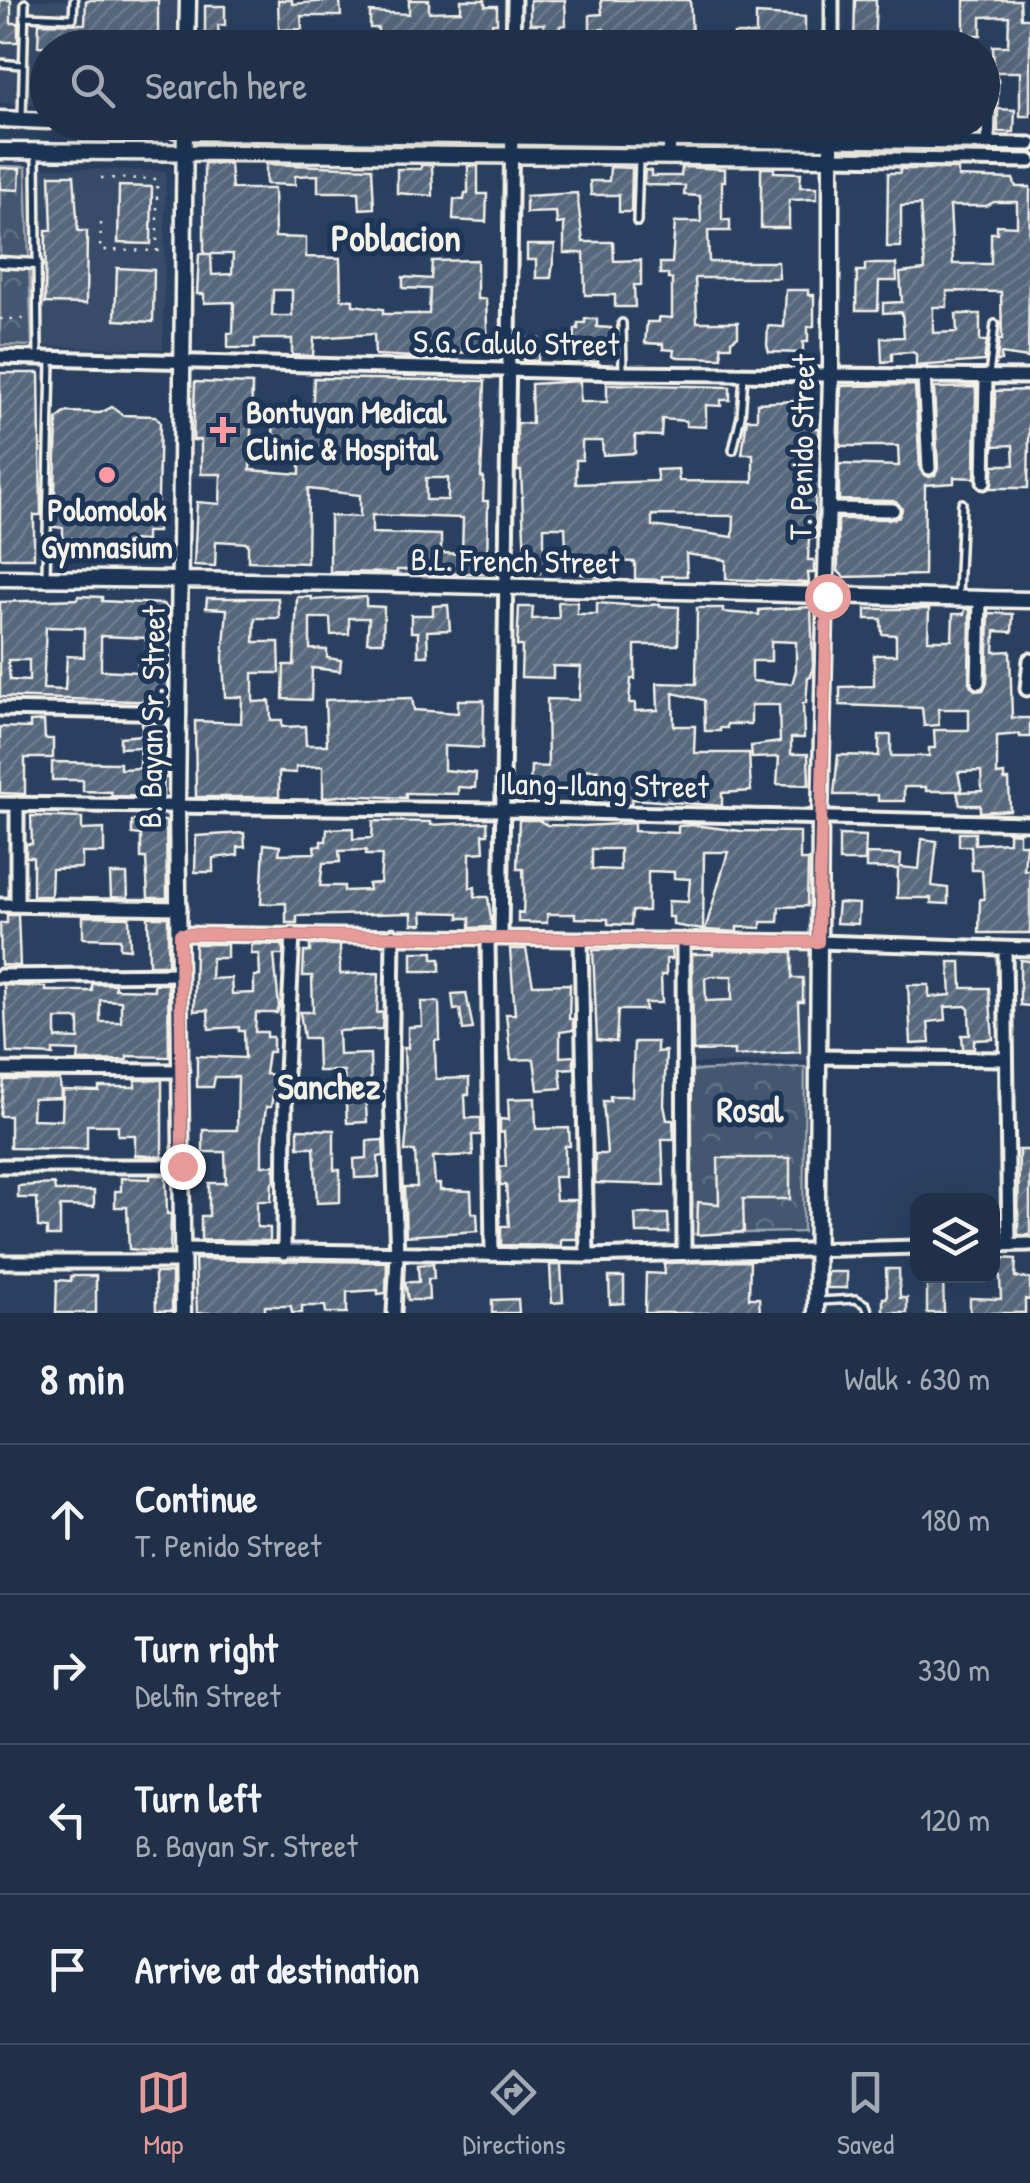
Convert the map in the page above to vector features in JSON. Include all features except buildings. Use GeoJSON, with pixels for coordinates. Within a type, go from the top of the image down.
{"type":"FeatureCollection","features":[{"type":"Feature","properties":{"kind":"street"},"geometry":{"type":"LineString","coordinates":[[187,30],[188,0]]}},
{"type":"Feature","properties":{"kind":"street"},"geometry":{"type":"LineString","coordinates":[[513,30],[514,0]]}},
{"type":"Feature","properties":{"kind":"street"},"geometry":{"type":"LineString","coordinates":[[832,0],[832,30]]}},
{"type":"Feature","properties":{"kind":"street"},"geometry":{"type":"LineString","coordinates":[[0,120],[30,120]]}},
{"type":"Feature","properties":{"kind":"street","name":"B. Bayan Sr. Street"},"geometry":{"type":"LineString","coordinates":[[183,1313],[178,806],[185,140]]}},
{"type":"Feature","properties":{"kind":"street"},"geometry":{"type":"LineString","coordinates":[[342,140],[342,153]]}},
{"type":"Feature","properties":{"kind":"street"},"geometry":{"type":"LineString","coordinates":[[492,1254],[494,937],[502,810],[512,140]]}},
{"type":"Feature","properties":{"kind":"street"},"geometry":{"type":"LineString","coordinates":[[669,140],[669,156]]}},
{"type":"Feature","properties":{"kind":"street"},"geometry":{"type":"LineString","coordinates":[[723,140],[1030,144]]}},
{"type":"Feature","properties":{"kind":"street"},"geometry":{"type":"LineString","coordinates":[[988,140],[988,144]]}},
{"type":"Feature","properties":{"kind":"street","name":"T. Penido Street"},"geometry":{"type":"LineString","coordinates":[[816,1307],[830,142]]}},
{"type":"Feature","properties":{"kind":"street"},"geometry":{"type":"LineString","coordinates":[[0,151],[1030,160]]}},
{"type":"Feature","properties":{"kind":"street"},"geometry":{"type":"LineString","coordinates":[[0,262],[37,264]]}},
{"type":"Feature","properties":{"kind":"street","name":"S.G. Calulo Street"},"geometry":{"type":"LineString","coordinates":[[0,357],[623,373],[1030,377]]}},
{"type":"Feature","properties":{"kind":"street"},"geometry":{"type":"LineString","coordinates":[[924,375],[929,468]]}},
{"type":"Feature","properties":{"kind":"street"},"geometry":{"type":"LineString","coordinates":[[984,482],[988,376]]}},
{"type":"Feature","properties":{"kind":"street"},"geometry":{"type":"LineString","coordinates":[[828,510],[893,510]]}},
{"type":"Feature","properties":{"kind":"street","name":"B.L. French Street"},"geometry":{"type":"LineString","coordinates":[[0,578],[1030,600]]}},
{"type":"Feature","properties":{"kind":"street"},"geometry":{"type":"LineString","coordinates":[[978,682],[980,599]]}},
{"type":"Feature","properties":{"kind":"street"},"geometry":{"type":"LineString","coordinates":[[1027,689],[1030,660]]}},
{"type":"Feature","properties":{"kind":"street"},"geometry":{"type":"LineString","coordinates":[[0,709],[179,713]]}},
{"type":"Feature","properties":{"kind":"street","name":"Ilang-Ilang Street"},"geometry":{"type":"LineString","coordinates":[[0,804],[502,810],[1030,823]]}},
{"type":"Feature","properties":{"kind":"street"},"geometry":{"type":"LineString","coordinates":[[17,804],[17,905]]}},
{"type":"Feature","properties":{"kind":"street"},"geometry":{"type":"LineString","coordinates":[[0,905],[180,908]]}},
{"type":"Feature","properties":{"kind":"street"},"geometry":{"type":"LineString","coordinates":[[180,934],[818,942],[1030,949]]}},
{"type":"Feature","properties":{"kind":"street"},"geometry":{"type":"LineString","coordinates":[[284,1252],[284,1092],[293,934]]}},
{"type":"Feature","properties":{"kind":"street"},"geometry":{"type":"LineString","coordinates":[[393,935],[390,1095],[397,1255],[394,1313]]}},
{"type":"Feature","properties":{"kind":"street"},"geometry":{"type":"LineString","coordinates":[[581,938],[587,1256]]}},
{"type":"Feature","properties":{"kind":"street"},"geometry":{"type":"LineString","coordinates":[[684,940],[684,1253]]}},
{"type":"Feature","properties":{"kind":"street"},"geometry":{"type":"LineString","coordinates":[[1005,949],[1009,1244]]}},
{"type":"Feature","properties":{"kind":"street"},"geometry":{"type":"LineString","coordinates":[[0,976],[180,974]]}},
{"type":"Feature","properties":{"kind":"street"},"geometry":{"type":"LineString","coordinates":[[817,1057],[1006,1059]]}},
{"type":"Feature","properties":{"kind":"street"},"geometry":{"type":"LineString","coordinates":[[0,1070],[182,1070]]}},
{"type":"Feature","properties":{"kind":"street"},"geometry":{"type":"LineString","coordinates":[[0,1166],[182,1166]]}},
{"type":"Feature","properties":{"kind":"street"},"geometry":{"type":"LineString","coordinates":[[1000,1245],[1030,1244]]}},
{"type":"Feature","properties":{"kind":"street"},"geometry":{"type":"LineString","coordinates":[[0,1262],[284,1252],[587,1256],[910,1247]]}},
{"type":"Feature","properties":{"kind":"lane"},"geometry":{"type":"LineString","coordinates":[[25,16],[73,18],[74,0]]}},
{"type":"Feature","properties":{"kind":"lane"},"geometry":{"type":"LineString","coordinates":[[22,120],[25,3]]}},
{"type":"Feature","properties":{"kind":"lane"},"geometry":{"type":"LineString","coordinates":[[0,64],[22,65]]}},
{"type":"Feature","properties":{"kind":"lane"},"geometry":{"type":"LineString","coordinates":[[36,152],[37,320],[44,358],[46,578]]}},
{"type":"Feature","properties":{"kind":"lane"},"geometry":{"type":"LineString","coordinates":[[637,222],[640,156]]}},
{"type":"Feature","properties":{"kind":"lane"},"geometry":{"type":"LineString","coordinates":[[622,323],[623,373]]}},
{"type":"Feature","properties":{"kind":"lane"},"geometry":{"type":"LineString","coordinates":[[988,376],[995,324]]}},
{"type":"Feature","properties":{"kind":"lane"},"geometry":{"type":"LineString","coordinates":[[733,450],[741,416],[744,374]]}},
{"type":"Feature","properties":{"kind":"lane"},"geometry":{"type":"LineString","coordinates":[[958,598],[962,503]]}},
{"type":"Feature","properties":{"kind":"lane"},"geometry":{"type":"LineString","coordinates":[[816,1307],[856,1299],[866,1304],[870,1313]]}},
{"type":"Feature","properties":{"kind":"path"},"geometry":{"type":"LineString","coordinates":[[101,178],[157,179],[157,251]]}},
{"type":"Feature","properties":{"kind":"path"},"geometry":{"type":"LineString","coordinates":[[100,223],[100,250],[167,251]]}},
{"type":"Feature","properties":{"kind":"path"},"geometry":{"type":"LineString","coordinates":[[0,318],[37,320]]}},
{"type":"Feature","properties":{"kind":"shaded area"},"geometry":{"type":"Polygon","coordinates":[[[0,0],[177,0],[176,30],[30,30],[30,104],[0,103],[0,0]]]}},
{"type":"Feature","properties":{"kind":"shaded area"},"geometry":{"type":"Polygon","coordinates":[[[26,167],[166,171],[163,349],[32,346],[26,167]]]}},
{"type":"Feature","properties":{"kind":"shaded area","name":"Bontuyan Medical Clinic & Hospital"},"geometry":{"type":"Polygon","coordinates":[[[193,381],[255,382],[254,479],[191,478],[193,381]]]}},
{"type":"Feature","properties":{"kind":"shaded area"},"geometry":{"type":"Polygon","coordinates":[[[686,946],[809,947],[809,1060],[688,1064],[686,946]]]}},
{"type":"Feature","properties":{"kind":"green space"},"geometry":{"type":"Polygon","coordinates":[[[0,166],[26,167],[32,346],[0,345],[0,166]]]}},
{"type":"Feature","properties":{"kind":"green space"},"geometry":{"type":"Polygon","coordinates":[[[805,1067],[803,1232],[692,1234],[689,1071],[805,1067]]]}},
{"type":"Feature","properties":{"kind":"place","name":"Bontuyan Medical Clinic & Hospital"},"geometry":{"type":"Point","coordinates":[223,430]}},
{"type":"Feature","properties":{"kind":"place","name":"Polomolok Gymnasium"},"geometry":{"type":"Point","coordinates":[107,475]}},
{"type":"Feature","properties":{"kind":"district","name":"Poblacion"},"geometry":{"type":"Point","coordinates":[396,238]}},
{"type":"Feature","properties":{"kind":"district","name":"Sanchez"},"geometry":{"type":"Point","coordinates":[329,1087]}},
{"type":"Feature","properties":{"kind":"district","name":"Rosal"},"geometry":{"type":"Point","coordinates":[750,1110]}},
{"type":"Feature","properties":{"kind":"route"},"geometry":{"type":"LineString","coordinates":[[182,1166],[180,934],[818,942],[827,596]]}}]}
